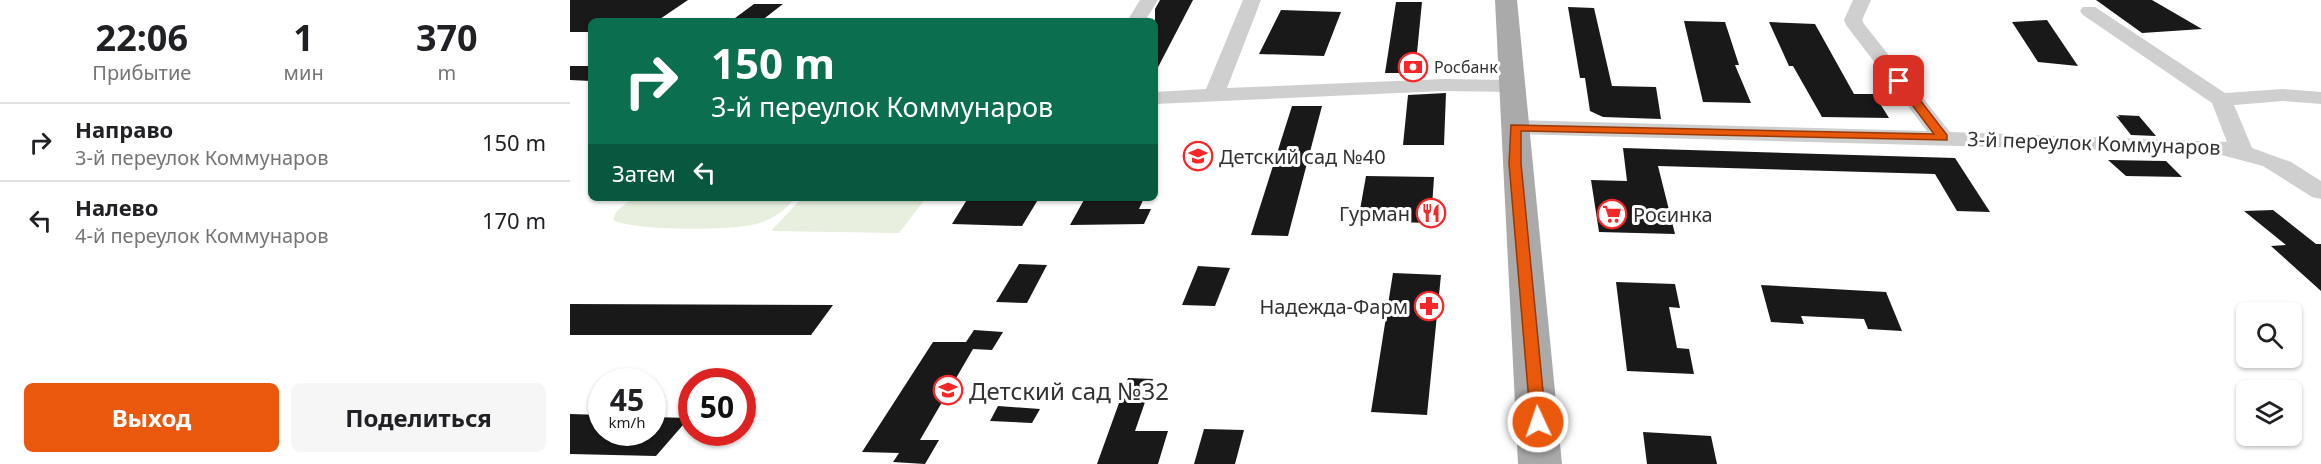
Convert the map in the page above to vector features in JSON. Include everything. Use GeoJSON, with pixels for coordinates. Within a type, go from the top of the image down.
{"type":"FeatureCollection","features":[{"type":"Feature","properties":{"kind":"main road"},"geometry":{"type":"LineString","coordinates":[[1506,0],[1510,86],[1515,128],[1515,163],[1537,400],[1539,464]]}},
{"type":"Feature","properties":{"kind":"street"},"geometry":{"type":"LineString","coordinates":[[1138,18],[1149,0]]}},
{"type":"Feature","properties":{"kind":"street"},"geometry":{"type":"LineString","coordinates":[[1214,96],[1252,0]]}},
{"type":"Feature","properties":{"kind":"street"},"geometry":{"type":"LineString","coordinates":[[1862,0],[1853,20],[1943,138]]}},
{"type":"Feature","properties":{"kind":"street"},"geometry":{"type":"LineString","coordinates":[[2089,11],[2221,100],[2242,151]]}},
{"type":"Feature","properties":{"kind":"street"},"geometry":{"type":"LineString","coordinates":[[1158,98],[1443,85],[1510,86]]}},
{"type":"Feature","properties":{"kind":"street"},"geometry":{"type":"LineString","coordinates":[[2221,100],[2283,95],[2321,98]]}},
{"type":"Feature","properties":{"kind":"street","name":"3-й переулок Коммунаров"},"geometry":{"type":"LineString","coordinates":[[1515,128],[2214,146],[2242,151],[2292,170],[2321,192]]}},
{"type":"Feature","properties":{"kind":"green space"},"geometry":{"type":"Polygon","coordinates":[[[629,201],[792,201],[778,214],[767,220],[727,228],[683,229],[624,224],[613,220],[616,212],[629,201]]]}},
{"type":"Feature","properties":{"kind":"green space"},"geometry":{"type":"Polygon","coordinates":[[[799,201],[924,201],[899,233],[771,231],[799,201]]]}},
{"type":"Feature","properties":{"kind":"building"},"geometry":{"type":"Polygon","coordinates":[[[570,0],[688,0],[661,18],[588,18],[588,32],[570,32],[570,0]]]}},
{"type":"Feature","properties":{"kind":"building"},"geometry":{"type":"Polygon","coordinates":[[[1160,0],[1193,0],[1158,67],[1158,18],[1155,18],[1155,9],[1160,0]]]}},
{"type":"Feature","properties":{"kind":"building"},"geometry":{"type":"Polygon","coordinates":[[[2096,0],[2152,0],[2202,29],[2142,33],[2096,0]]]}},
{"type":"Feature","properties":{"kind":"building"},"geometry":{"type":"Polygon","coordinates":[[[1396,2],[1422,2],[1415,73],[1385,73],[1396,2]]]}},
{"type":"Feature","properties":{"kind":"building"},"geometry":{"type":"Polygon","coordinates":[[[754,4],[783,4],[765,18],[735,18],[754,4]]]}},
{"type":"Feature","properties":{"kind":"building"},"geometry":{"type":"Polygon","coordinates":[[[1568,7],[1594,8],[1612,86],[1656,87],[1661,119],[1603,117],[1590,111],[1585,78],[1580,78],[1568,7]]]}},
{"type":"Feature","properties":{"kind":"building"},"geometry":{"type":"Polygon","coordinates":[[[1281,10],[1341,12],[1324,56],[1259,54],[1281,10]]]}},
{"type":"Feature","properties":{"kind":"building"},"geometry":{"type":"Polygon","coordinates":[[[2047,20],[2078,66],[2038,62],[2012,22],[2047,20]]]}},
{"type":"Feature","properties":{"kind":"building"},"geometry":{"type":"Polygon","coordinates":[[[1684,21],[1725,22],[1739,65],[1735,65],[1751,103],[1703,102],[1684,21]]]}},
{"type":"Feature","properties":{"kind":"building"},"geometry":{"type":"Polygon","coordinates":[[[1769,22],[1815,24],[1854,94],[1874,94],[1889,118],[1822,117],[1793,66],[1789,66],[1769,22]]]}},
{"type":"Feature","properties":{"kind":"building"},"geometry":{"type":"Polygon","coordinates":[[[570,66],[588,66],[588,81],[570,80],[570,66]]]}},
{"type":"Feature","properties":{"kind":"building"},"geometry":{"type":"Polygon","coordinates":[[[1446,93],[1444,145],[1403,145],[1408,95],[1446,93]]]}},
{"type":"Feature","properties":{"kind":"building"},"geometry":{"type":"Polygon","coordinates":[[[1292,106],[1322,106],[1288,236],[1251,235],[1292,106]]]}},
{"type":"Feature","properties":{"kind":"building"},"geometry":{"type":"Polygon","coordinates":[[[2118,115],[2139,116],[2156,136],[2131,135],[2116,116],[2120,117],[2118,115]]]}},
{"type":"Feature","properties":{"kind":"building"},"geometry":{"type":"Polygon","coordinates":[[[1623,148],[1955,158],[1990,212],[1957,211],[1935,174],[1658,166],[1675,234],[1599,232],[1591,180],[1627,181],[1623,148]]]}},
{"type":"Feature","properties":{"kind":"building"},"geometry":{"type":"Polygon","coordinates":[[[2108,160],[2166,161],[2182,177],[2126,176],[2108,160]]]}},
{"type":"Feature","properties":{"kind":"building"},"geometry":{"type":"Polygon","coordinates":[[[1366,176],[1434,177],[1431,223],[1358,221],[1366,176]]]}},
{"type":"Feature","properties":{"kind":"building"},"geometry":{"type":"Polygon","coordinates":[[[966,201],[1037,201],[1022,226],[952,224],[966,201]]]}},
{"type":"Feature","properties":{"kind":"building"},"geometry":{"type":"Polygon","coordinates":[[[1083,201],[1143,201],[1139,209],[1151,209],[1144,224],[1070,225],[1083,201]]]}},
{"type":"Feature","properties":{"kind":"building"},"geometry":{"type":"Polygon","coordinates":[[[2273,210],[2316,244],[2321,244],[2321,291],[2271,246],[2286,245],[2244,211],[2273,210]]]}},
{"type":"Feature","properties":{"kind":"building"},"geometry":{"type":"Polygon","coordinates":[[[1019,264],[1047,265],[1027,303],[996,302],[1019,264]]]}},
{"type":"Feature","properties":{"kind":"building"},"geometry":{"type":"Polygon","coordinates":[[[1198,266],[1230,268],[1215,306],[1182,305],[1198,266]]]}},
{"type":"Feature","properties":{"kind":"building"},"geometry":{"type":"Polygon","coordinates":[[[1393,273],[1441,275],[1427,415],[1371,412],[1393,273]]]}},
{"type":"Feature","properties":{"kind":"building"},"geometry":{"type":"Polygon","coordinates":[[[1616,282],[1675,284],[1680,308],[1669,307],[1677,348],[1689,349],[1694,374],[1627,371],[1616,282]]]}},
{"type":"Feature","properties":{"kind":"building"},"geometry":{"type":"Polygon","coordinates":[[[1761,285],[1886,292],[1902,331],[1868,329],[1864,319],[1801,316],[1804,324],[1771,322],[1761,285]]]}},
{"type":"Feature","properties":{"kind":"building"},"geometry":{"type":"Polygon","coordinates":[[[570,304],[833,305],[811,335],[570,335],[570,304]]]}},
{"type":"Feature","properties":{"kind":"building"},"geometry":{"type":"Polygon","coordinates":[[[974,330],[1003,332],[992,350],[973,349],[920,440],[939,440],[925,464],[893,462],[899,453],[862,452],[933,342],[966,342],[974,330]]]}},
{"type":"Feature","properties":{"kind":"building"},"geometry":{"type":"Polygon","coordinates":[[[1128,378],[1153,379],[1135,431],[1168,431],[1158,464],[1097,464],[1128,378]]]}},
{"type":"Feature","properties":{"kind":"building"},"geometry":{"type":"Polygon","coordinates":[[[998,406],[1040,409],[1032,423],[990,421],[998,406]]]}},
{"type":"Feature","properties":{"kind":"building"},"geometry":{"type":"Polygon","coordinates":[[[570,414],[588,415],[588,446],[665,446],[656,456],[570,454],[570,414]]]}},
{"type":"Feature","properties":{"kind":"building"},"geometry":{"type":"Polygon","coordinates":[[[666,417],[678,418],[678,431],[666,444],[666,417]]]}},
{"type":"Feature","properties":{"kind":"building"},"geometry":{"type":"Polygon","coordinates":[[[1204,429],[1244,430],[1235,464],[1194,464],[1204,429]]]}},
{"type":"Feature","properties":{"kind":"building"},"geometry":{"type":"Polygon","coordinates":[[[1643,432],[1711,436],[1717,464],[1647,464],[1643,432]]]}},
{"type":"Feature","properties":{"kind":"place","name":"Росбанк"},"geometry":{"type":"Point","coordinates":[1413,67]}},
{"type":"Feature","properties":{"kind":"place","name":"Детский сад №40"},"geometry":{"type":"Point","coordinates":[1198,156]}},
{"type":"Feature","properties":{"kind":"place","name":"Гурман"},"geometry":{"type":"Point","coordinates":[1431,213]}},
{"type":"Feature","properties":{"kind":"place","name":"Росинка"},"geometry":{"type":"Point","coordinates":[1612,214]}},
{"type":"Feature","properties":{"kind":"place","name":"Надежда-Фарм"},"geometry":{"type":"Point","coordinates":[1429,306]}},
{"type":"Feature","properties":{"kind":"place","name":"Детский сад №32"},"geometry":{"type":"Point","coordinates":[948,390]}},
{"type":"Feature","properties":{"kind":"route"},"geometry":{"type":"LineString","coordinates":[[1538,422],[1515,163],[1515,128],[1943,138],[1899,81]]}}]}
